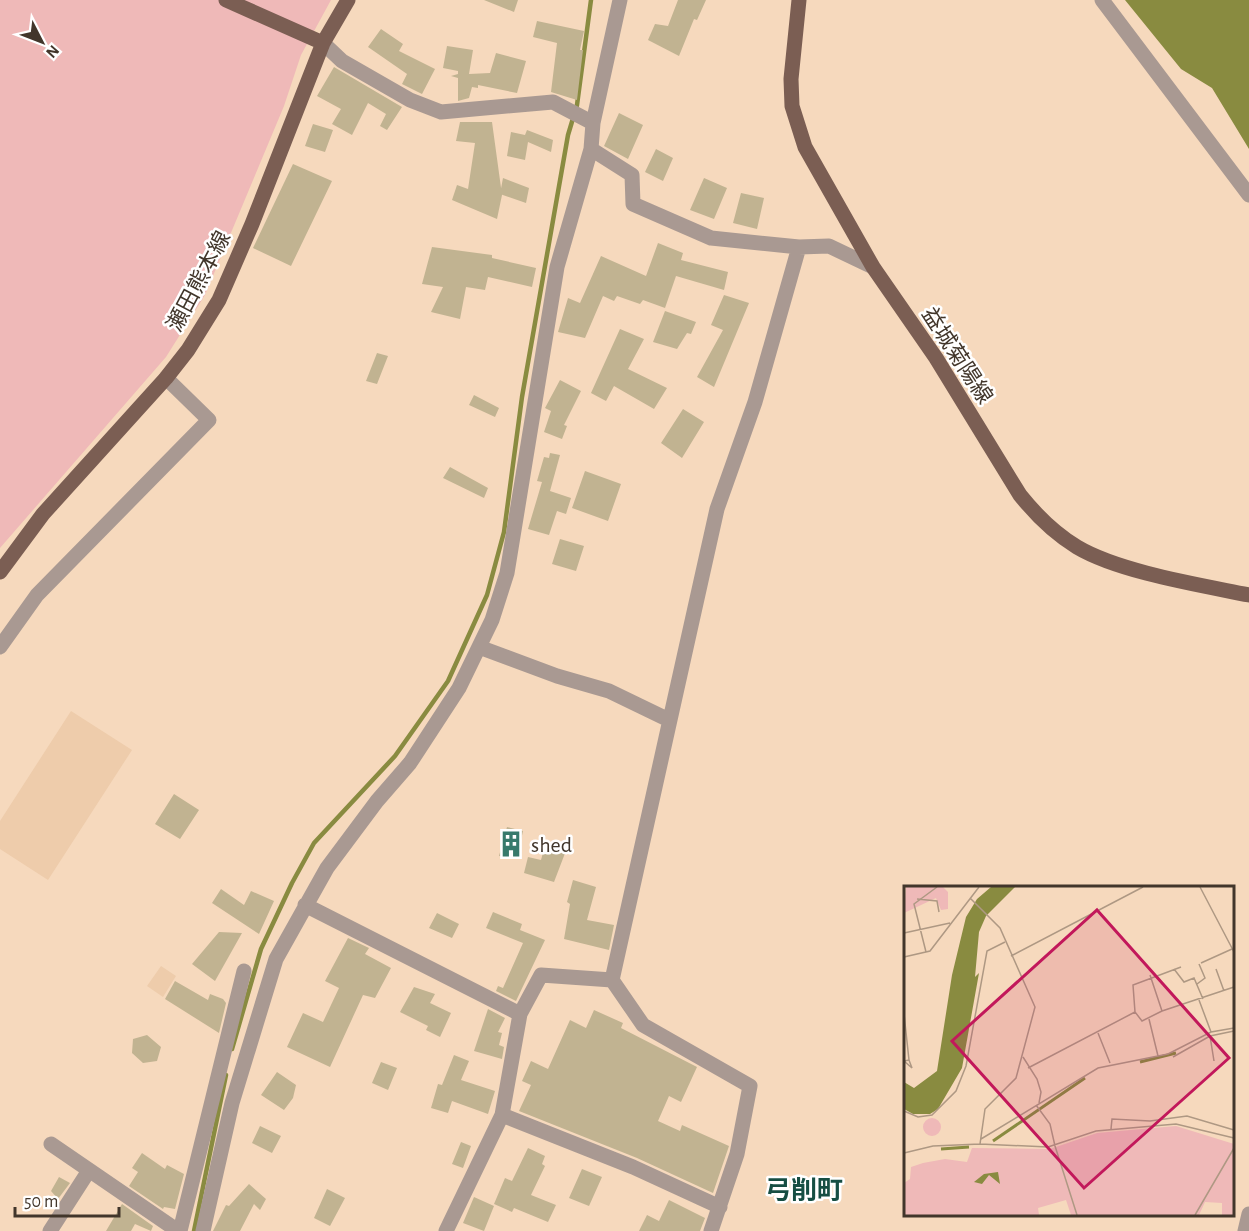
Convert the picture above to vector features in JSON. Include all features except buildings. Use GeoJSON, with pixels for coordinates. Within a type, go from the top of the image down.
{"type":"FeatureCollection","features":[{"type":"Feature","properties":{"kind":"main road"},"geometry":{"type":"LineString","coordinates":[[226,0],[323,43]]}},
{"type":"Feature","properties":{"kind":"main road","name":"瀬田熊本線"},"geometry":{"type":"LineString","coordinates":[[0,572],[43,514],[166,378],[188,350],[219,300],[252,224],[323,43],[348,0]]}},
{"type":"Feature","properties":{"kind":"main road","name":"益城菊陽線"},"geometry":{"type":"LineString","coordinates":[[799,0],[791,79],[792,106],[805,147],[873,267],[936,358],[1014,485],[1043,521],[1078,547],[1104,560],[1249,595]]}},
{"type":"Feature","properties":{"kind":"street"},"geometry":{"type":"LineString","coordinates":[[203,1231],[232,1103],[276,959],[334,858],[410,763],[459,688],[492,620],[507,573],[557,267],[591,149],[593,123],[620,0]]}},
{"type":"Feature","properties":{"kind":"street"},"geometry":{"type":"LineString","coordinates":[[1102,0],[1249,195]]}},
{"type":"Feature","properties":{"kind":"street"},"geometry":{"type":"LineString","coordinates":[[323,43],[342,61],[410,100],[441,112],[554,102],[593,123]]}},
{"type":"Feature","properties":{"kind":"street"},"geometry":{"type":"LineString","coordinates":[[591,149],[632,175],[633,204],[711,238],[799,247],[830,246],[873,267]]}},
{"type":"Feature","properties":{"kind":"street"},"geometry":{"type":"LineString","coordinates":[[711,1231],[737,1154],[750,1086],[644,1024],[612,980],[717,509],[755,402],[799,247]]}},
{"type":"Feature","properties":{"kind":"street"},"geometry":{"type":"LineString","coordinates":[[0,647],[37,595],[209,420],[166,378]]}},
{"type":"Feature","properties":{"kind":"street"},"geometry":{"type":"LineString","coordinates":[[479,647],[557,676],[609,690],[669,720]]}},
{"type":"Feature","properties":{"kind":"street"},"geometry":{"type":"LineString","coordinates":[[305,905],[520,1014]]}},
{"type":"Feature","properties":{"kind":"street"},"geometry":{"type":"LineString","coordinates":[[51,1144],[88,1172],[179,1231],[244,971]]}},
{"type":"Feature","properties":{"kind":"street"},"geometry":{"type":"LineString","coordinates":[[446,1231],[502,1115],[520,1014],[541,975],[612,980]]}},
{"type":"Feature","properties":{"kind":"street"},"geometry":{"type":"LineString","coordinates":[[502,1115],[633,1167],[720,1206]]}},
{"type":"Feature","properties":{"kind":"street"},"geometry":{"type":"LineString","coordinates":[[50,1231],[88,1172]]}},
{"type":"Feature","properties":{"kind":"street"},"geometry":{"type":"LineString","coordinates":[[1245,1231],[1249,1214]]}},
{"type":"Feature","properties":{"kind":"shaded area"},"geometry":{"type":"Polygon","coordinates":[[[0,0],[331,0],[301,55],[284,106],[205,295],[166,357],[0,548],[0,0]]]}},
{"type":"Feature","properties":{"kind":"shaded area"},"geometry":{"type":"Polygon","coordinates":[[[1125,0],[1249,0],[1249,149],[1212,88],[1181,69],[1125,0]]]}},
{"type":"Feature","properties":{"kind":"shaded area"},"geometry":{"type":"Polygon","coordinates":[[[71,711],[132,750],[48,880],[0,849],[0,821],[71,711]]]}},
{"type":"Feature","properties":{"kind":"shaded area"},"geometry":{"type":"Polygon","coordinates":[[[161,966],[176,976],[163,997],[147,986],[161,966]]]}},
{"type":"Feature","properties":{"kind":"waterway"},"geometry":{"type":"LineString","coordinates":[[232,1049],[261,949],[314,843],[395,756],[448,681],[487,595],[504,532],[522,397],[568,135],[577,105],[591,0]]}},
{"type":"Feature","properties":{"kind":"waterway"},"geometry":{"type":"LineString","coordinates":[[194,1231],[226,1075]]}},
{"type":"Feature","properties":{"kind":"place","name":"shed"},"geometry":{"type":"Point","coordinates":[511,844]}},
{"type":"Feature","properties":{"kind":"district","name":"弓削町"},"geometry":{"type":"Point","coordinates":[804,1190]}}]}
